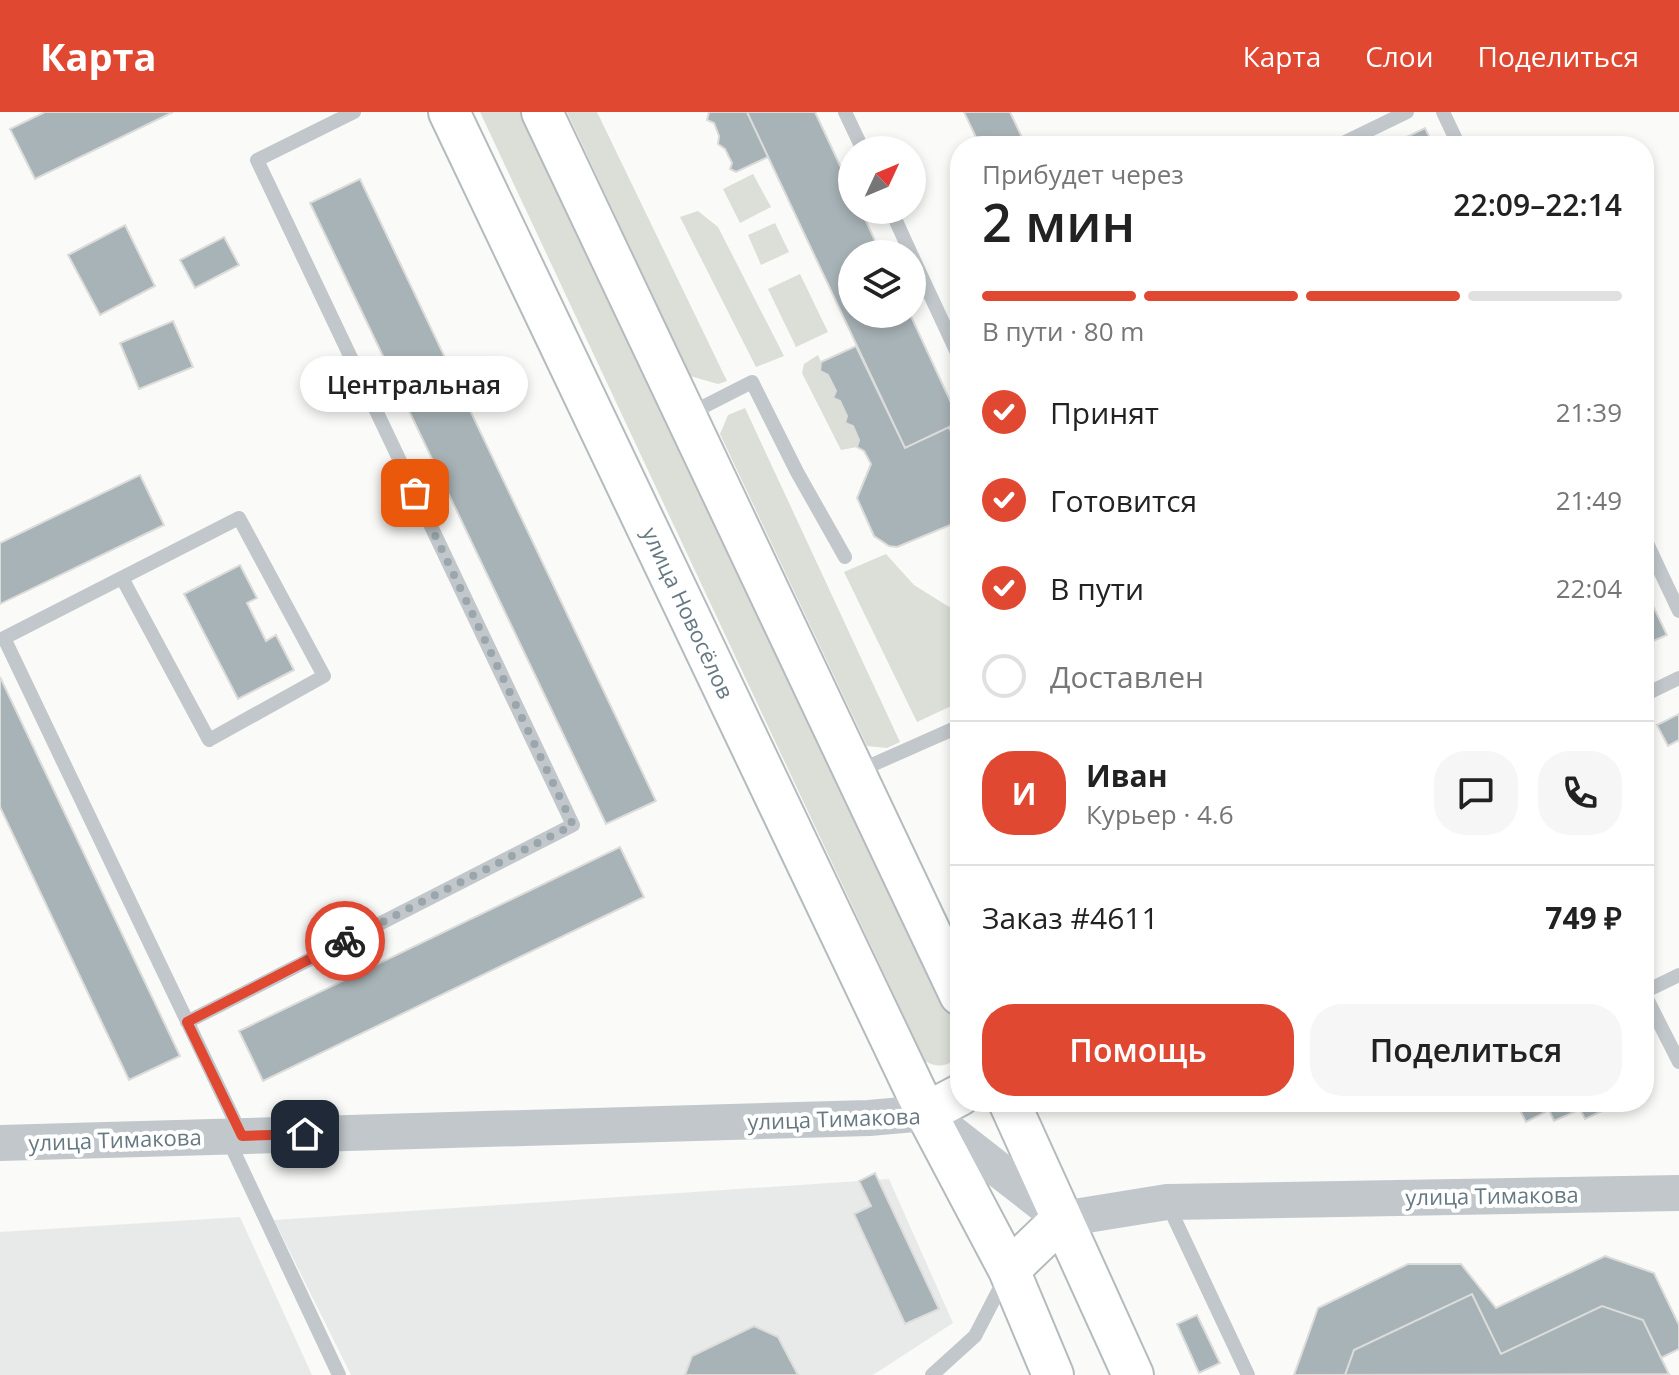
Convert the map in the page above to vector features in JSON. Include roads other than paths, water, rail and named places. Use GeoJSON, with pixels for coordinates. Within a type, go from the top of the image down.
{"type":"FeatureCollection","features":[{"type":"Feature","properties":{"kind":"main road","name":"улица Новосёлов"},"geometry":{"type":"LineString","coordinates":[[449,112],[943,1104],[1053,1375]]}},
{"type":"Feature","properties":{"kind":"main road"},"geometry":{"type":"LineString","coordinates":[[542,112],[950,974]]}},
{"type":"Feature","properties":{"kind":"main road"},"geometry":{"type":"LineString","coordinates":[[1014,1112],[1133,1375]]}},
{"type":"Feature","properties":{"kind":"main road"},"geometry":{"type":"LineString","coordinates":[[1009,1270],[1062,1219]]}},
{"type":"Feature","properties":{"kind":"street","name":"улица Тимакова"},"geometry":{"type":"LineString","coordinates":[[0,1143],[869,1118],[943,1104]]}},
{"type":"Feature","properties":{"kind":"street","name":"улица Тимакова"},"geometry":{"type":"LineString","coordinates":[[951,1112],[1062,1219],[1167,1202],[1679,1193]]}},
{"type":"Feature","properties":{"kind":"lane"},"geometry":{"type":"LineString","coordinates":[[187,1022],[573,825],[257,160],[354,112]]}},
{"type":"Feature","properties":{"kind":"lane"},"geometry":{"type":"LineString","coordinates":[[845,112],[856,136]]}},
{"type":"Feature","properties":{"kind":"lane"},"geometry":{"type":"LineString","coordinates":[[1358,136],[1407,112]]}},
{"type":"Feature","properties":{"kind":"lane"},"geometry":{"type":"LineString","coordinates":[[1443,112],[1454,136]]}},
{"type":"Feature","properties":{"kind":"lane"},"geometry":{"type":"LineString","coordinates":[[926,285],[950,337]]}},
{"type":"Feature","properties":{"kind":"lane"},"geometry":{"type":"LineString","coordinates":[[686,415],[752,382],[797,472],[845,557]]}},
{"type":"Feature","properties":{"kind":"lane"},"geometry":{"type":"LineString","coordinates":[[122,578],[209,740],[324,676],[239,518],[4,638],[187,1022],[339,1375]]}},
{"type":"Feature","properties":{"kind":"lane"},"geometry":{"type":"LineString","coordinates":[[1654,558],[1679,611]]}},
{"type":"Feature","properties":{"kind":"lane"},"geometry":{"type":"LineString","coordinates":[[1654,690],[1679,678]]}},
{"type":"Feature","properties":{"kind":"lane"},"geometry":{"type":"LineString","coordinates":[[856,772],[950,730]]}},
{"type":"Feature","properties":{"kind":"lane"},"geometry":{"type":"LineString","coordinates":[[1654,987],[1679,975]]}},
{"type":"Feature","properties":{"kind":"lane"},"geometry":{"type":"LineString","coordinates":[[1654,1012],[1679,1062]]}},
{"type":"Feature","properties":{"kind":"lane"},"geometry":{"type":"LineString","coordinates":[[1167,1202],[1248,1375]]}},
{"type":"Feature","properties":{"kind":"lane"},"geometry":{"type":"LineString","coordinates":[[932,1375],[975,1336],[1009,1270]]}},
{"type":"Feature","properties":{"kind":"place","name":"Центральная"},"geometry":{"type":"Point","coordinates":[415,493]}}]}
